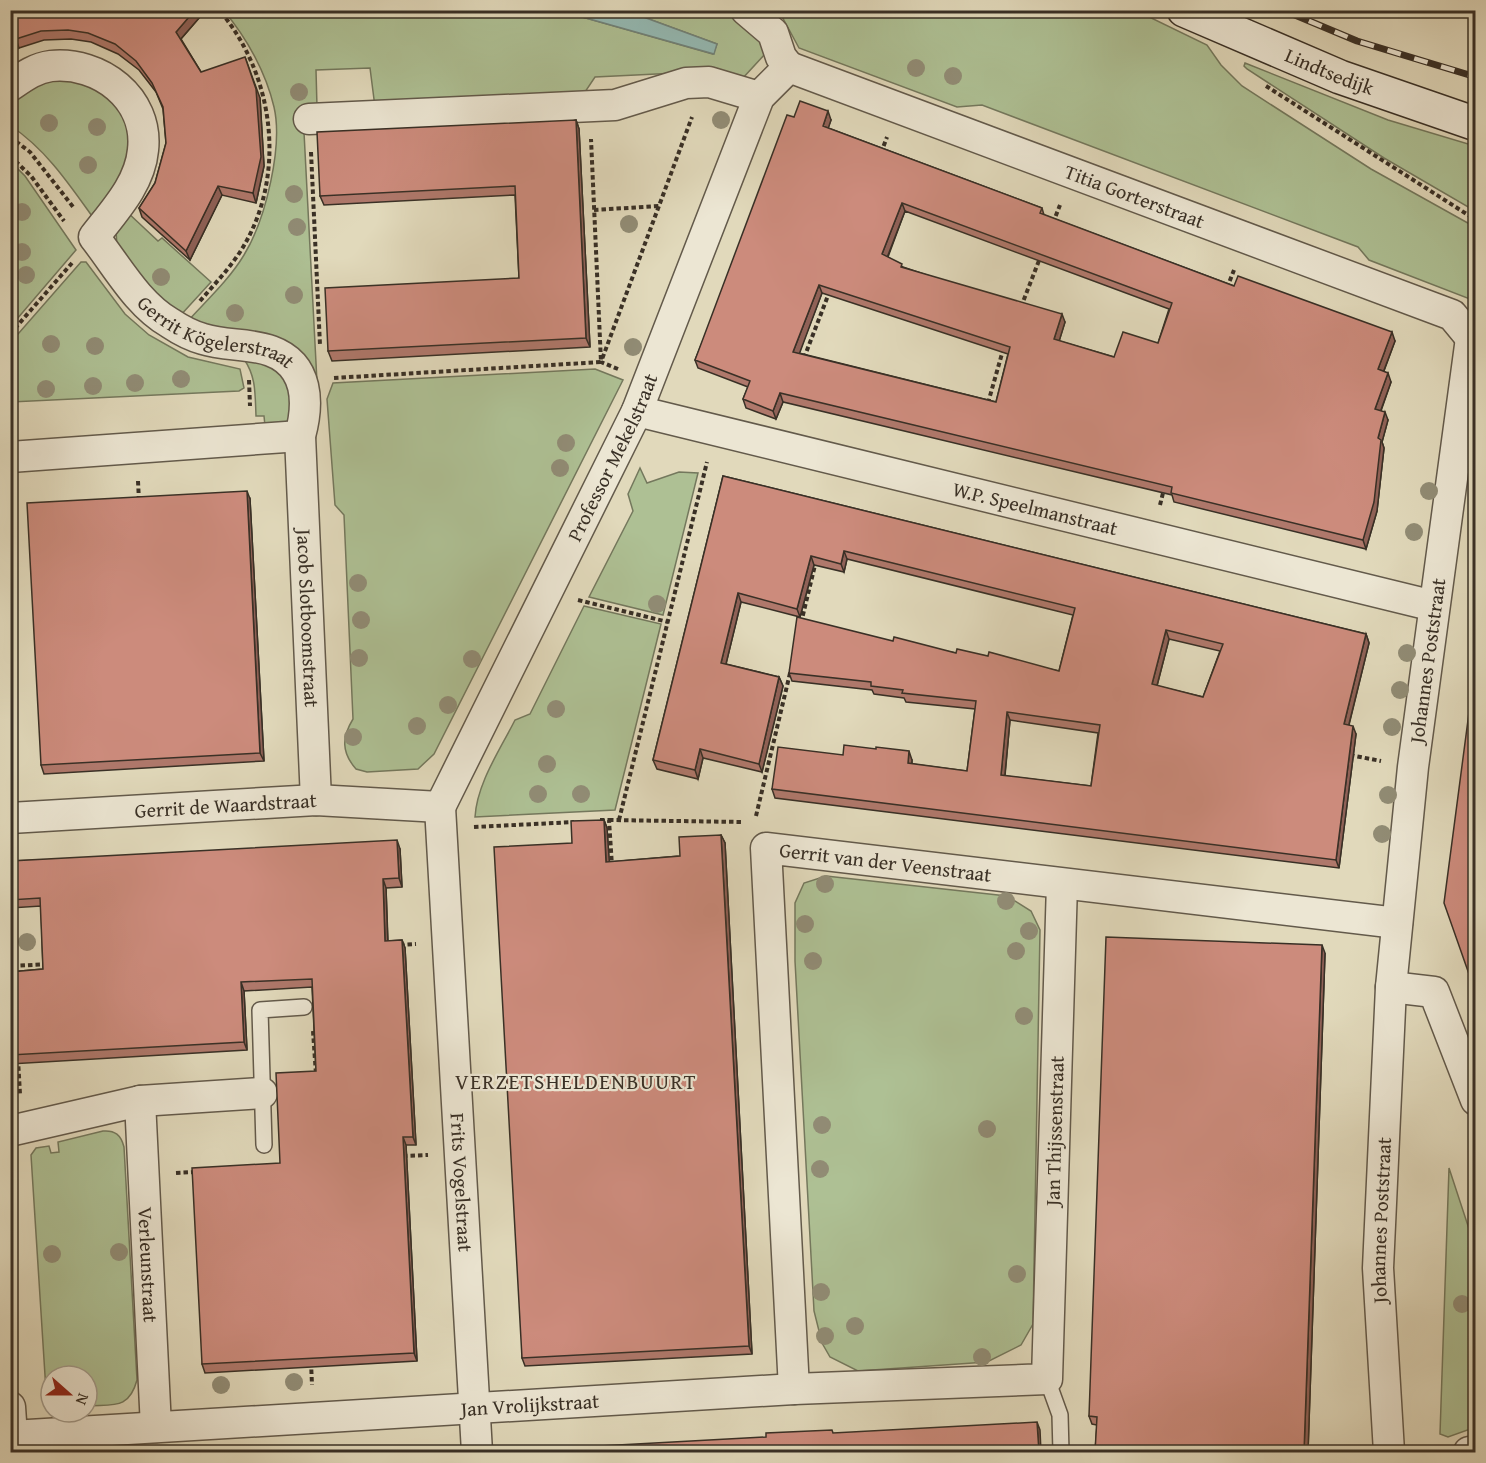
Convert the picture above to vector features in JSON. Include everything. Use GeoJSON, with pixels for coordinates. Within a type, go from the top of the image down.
{"type":"FeatureCollection","features":[{"type":"Feature","properties":{"kind":"main road","name":"Lindtsedijk"},"geometry":{"type":"LineString","coordinates":[[1185,10],[1340,77],[1476,123]]}},
{"type":"Feature","properties":{"kind":"street"},"geometry":{"type":"LineString","coordinates":[[746,10],[774,33],[781,57],[789,67]]}},
{"type":"Feature","properties":{"kind":"street"},"geometry":{"type":"LineString","coordinates":[[10,86],[29,72],[49,66],[72,65],[98,73],[119,87],[133,105],[142,128],[144,149],[138,172],[129,190],[94,237]]}},
{"type":"Feature","properties":{"kind":"street","name":"Professor Mekelstraat"},"geometry":{"type":"LineString","coordinates":[[441,818],[547,592],[637,411],[759,97],[789,67]]}},
{"type":"Feature","properties":{"kind":"street","name":"Titia Gorterstraat"},"geometry":{"type":"LineString","coordinates":[[789,67],[1452,315],[1473,338]]}},
{"type":"Feature","properties":{"kind":"street"},"geometry":{"type":"LineString","coordinates":[[309,119],[615,105],[686,83],[704,83],[759,97]]}},
{"type":"Feature","properties":{"kind":"street","name":"Gerrit Kögelerstraat"},"geometry":{"type":"LineString","coordinates":[[94,237],[139,298],[168,322],[202,339],[271,351],[290,362],[301,376],[306,394],[306,412],[300,436]]}},
{"type":"Feature","properties":{"kind":"street","name":"Johannes Poststraat"},"geometry":{"type":"LineString","coordinates":[[1389,1452],[1378,1268],[1391,987],[1413,767],[1473,338]]}},
{"type":"Feature","properties":{"kind":"street","name":"W.P. Speelmanstraat"},"geometry":{"type":"LineString","coordinates":[[637,411],[1434,606]]}},
{"type":"Feature","properties":{"kind":"street"},"geometry":{"type":"LineString","coordinates":[[10,457],[300,436]]}},
{"type":"Feature","properties":{"kind":"street","name":"Jacob Slotboomstraat"},"geometry":{"type":"LineString","coordinates":[[300,436],[316,800]]}},
{"type":"Feature","properties":{"kind":"street","name":"Gerrit de Waardstraat"},"geometry":{"type":"LineString","coordinates":[[10,818],[316,800],[441,818]]}},
{"type":"Feature","properties":{"kind":"street","name":"Frits Vogelstraat"},"geometry":{"type":"LineString","coordinates":[[441,818],[477,1452]]}},
{"type":"Feature","properties":{"kind":"street","name":"Gerrit van der Veenstraat"},"geometry":{"type":"LineString","coordinates":[[794,1389],[766,848],[1397,923]]}},
{"type":"Feature","properties":{"kind":"street","name":"Jan Thijssenstraat"},"geometry":{"type":"LineString","coordinates":[[1047,1379],[1062,884]]}},
{"type":"Feature","properties":{"kind":"street"},"geometry":{"type":"LineString","coordinates":[[1391,987],[1434,992],[1476,1100]]}},
{"type":"Feature","properties":{"kind":"street"},"geometry":{"type":"LineString","coordinates":[[16,1130],[140,1101],[262,1093]]}},
{"type":"Feature","properties":{"kind":"street","name":"Verleunstraat"},"geometry":{"type":"LineString","coordinates":[[140,1101],[156,1427]]}},
{"type":"Feature","properties":{"kind":"street","name":"Jan Vrolijkstraat"},"geometry":{"type":"LineString","coordinates":[[12,1444],[156,1427],[794,1389],[1047,1379]]}},
{"type":"Feature","properties":{"kind":"street"},"geometry":{"type":"LineString","coordinates":[[10,1407],[12,1444]]}},
{"type":"Feature","properties":{"kind":"street"},"geometry":{"type":"LineString","coordinates":[[1469,1452],[1476,1451]]}},
{"type":"Feature","properties":{"kind":"lane"},"geometry":{"type":"LineString","coordinates":[[264,1144],[260,1010],[304,1007]]}},
{"type":"Feature","properties":{"kind":"lane"},"geometry":{"type":"LineString","coordinates":[[1047,1379],[1060,1415],[1061,1452]]}},
{"type":"Feature","properties":{"kind":"path"},"geometry":{"type":"LineString","coordinates":[[179,328],[238,254],[256,219],[266,185],[270,145],[268,112],[256,68],[239,33],[219,10]]}},
{"type":"Feature","properties":{"kind":"path"},"geometry":{"type":"LineString","coordinates":[[1259,81],[1348,141],[1476,220]]}},
{"type":"Feature","properties":{"kind":"path"},"geometry":{"type":"LineString","coordinates":[[601,362],[704,83]]}},
{"type":"Feature","properties":{"kind":"path"},"geometry":{"type":"LineString","coordinates":[[590,106],[601,362]]}},
{"type":"Feature","properties":{"kind":"path"},"geometry":{"type":"LineString","coordinates":[[877,163],[897,108]]}},
{"type":"Feature","properties":{"kind":"path"},"geometry":{"type":"LineString","coordinates":[[309,119],[320,355]]}},
{"type":"Feature","properties":{"kind":"path"},"geometry":{"type":"LineString","coordinates":[[10,137],[30,152],[94,237],[10,334]]}},
{"type":"Feature","properties":{"kind":"path"},"geometry":{"type":"LineString","coordinates":[[1051,229],[1072,173]]}},
{"type":"Feature","properties":{"kind":"path"},"geometry":{"type":"LineString","coordinates":[[594,210],[659,206]]}},
{"type":"Feature","properties":{"kind":"path"},"geometry":{"type":"LineString","coordinates":[[1226,291],[1246,238]]}},
{"type":"Feature","properties":{"kind":"path"},"geometry":{"type":"LineString","coordinates":[[1017,318],[1042,251]]}},
{"type":"Feature","properties":{"kind":"path"},"geometry":{"type":"LineString","coordinates":[[804,359],[832,285]]}},
{"type":"Feature","properties":{"kind":"path"},"geometry":{"type":"LineString","coordinates":[[987,410],[1005,345]]}},
{"type":"Feature","properties":{"kind":"path"},"geometry":{"type":"LineString","coordinates":[[333,378],[601,362],[649,382]]}},
{"type":"Feature","properties":{"kind":"path"},"geometry":{"type":"LineString","coordinates":[[619,820],[715,430]]}},
{"type":"Feature","properties":{"kind":"path"},"geometry":{"type":"LineString","coordinates":[[136,448],[140,506]]}},
{"type":"Feature","properties":{"kind":"path"},"geometry":{"type":"LineString","coordinates":[[1152,537],[1166,483]]}},
{"type":"Feature","properties":{"kind":"path"},"geometry":{"type":"LineString","coordinates":[[800,630],[819,551]]}},
{"type":"Feature","properties":{"kind":"path"},"geometry":{"type":"LineString","coordinates":[[547,592],[668,622]]}},
{"type":"Feature","properties":{"kind":"path"},"geometry":{"type":"LineString","coordinates":[[598,820],[732,821],[754,824],[792,664]]}},
{"type":"Feature","properties":{"kind":"path"},"geometry":{"type":"LineString","coordinates":[[1343,754],[1413,767]]}},
{"type":"Feature","properties":{"kind":"path"},"geometry":{"type":"LineString","coordinates":[[441,818],[576,822]]}},
{"type":"Feature","properties":{"kind":"path"},"geometry":{"type":"LineString","coordinates":[[609,820],[612,878]]}},
{"type":"Feature","properties":{"kind":"path"},"geometry":{"type":"LineString","coordinates":[[10,930],[14,989]]}},
{"type":"Feature","properties":{"kind":"path"},"geometry":{"type":"LineString","coordinates":[[390,945],[448,942]]}},
{"type":"Feature","properties":{"kind":"path"},"geometry":{"type":"LineString","coordinates":[[13,966],[60,963]]}},
{"type":"Feature","properties":{"kind":"path"},"geometry":{"type":"LineString","coordinates":[[16,1130],[17,1047]]}},
{"type":"Feature","properties":{"kind":"path"},"geometry":{"type":"LineString","coordinates":[[402,1156],[460,1154]]}},
{"type":"Feature","properties":{"kind":"path"},"geometry":{"type":"LineString","coordinates":[[310,1358],[313,1418]]}},
{"type":"Feature","properties":{"kind":"green space"},"geometry":{"type":"Polygon","coordinates":[[[224,11],[561,11],[713,54],[717,44],[627,11],[721,11],[739,16],[763,38],[765,54],[741,80],[718,71],[595,77],[583,95],[375,107],[370,68],[316,70],[317,107],[303,113],[317,382],[187,322],[224,282],[244,255],[266,203],[274,161],[276,123],[266,81],[255,56],[224,11]]]}},
{"type":"Feature","properties":{"kind":"green space"},"geometry":{"type":"Polygon","coordinates":[[[779,11],[1137,11],[1207,45],[1221,65],[1242,86],[1371,169],[1475,227],[1475,301],[1369,260],[1358,247],[982,105],[957,107],[799,48],[779,11]]]}},
{"type":"Feature","properties":{"kind":"green space"},"geometry":{"type":"Polygon","coordinates":[[[1245,63],[1388,120],[1475,146],[1475,211],[1384,158],[1247,69],[1244,66],[1245,63]]]}},
{"type":"Feature","properties":{"kind":"green space"},"geometry":{"type":"Polygon","coordinates":[[[83,77],[125,110],[132,160],[97,223],[48,158],[11,126],[10,98],[38,78],[83,77]]]}},
{"type":"Feature","properties":{"kind":"green space"},"geometry":{"type":"Polygon","coordinates":[[[11,162],[25,176],[76,250],[11,326],[11,162]]]}},
{"type":"Feature","properties":{"kind":"green space"},"geometry":{"type":"Polygon","coordinates":[[[126,211],[158,241],[162,238],[211,282],[179,317],[170,311],[117,247],[116,230],[126,211]]]}},
{"type":"Feature","properties":{"kind":"green space"},"geometry":{"type":"Polygon","coordinates":[[[81,262],[86,262],[125,314],[149,335],[188,357],[240,369],[244,388],[239,391],[11,402],[11,342],[81,262]]]}},
{"type":"Feature","properties":{"kind":"green space"},"geometry":{"type":"Polygon","coordinates":[[[244,359],[284,369],[298,421],[265,426],[264,416],[256,416],[253,379],[244,359]]]}},
{"type":"Feature","properties":{"kind":"green space"},"geometry":{"type":"Polygon","coordinates":[[[595,369],[623,380],[434,754],[418,769],[367,772],[356,769],[348,757],[345,744],[345,738],[353,719],[344,515],[335,505],[327,399],[333,383],[595,369]]]}},
{"type":"Feature","properties":{"kind":"green space"},"geometry":{"type":"Polygon","coordinates":[[[640,468],[647,483],[679,472],[698,473],[663,615],[589,597],[633,511],[628,494],[640,468]]]}},
{"type":"Feature","properties":{"kind":"green space"},"geometry":{"type":"Polygon","coordinates":[[[584,606],[661,624],[615,810],[475,817],[480,792],[496,755],[515,720],[530,714],[584,606]]]}},
{"type":"Feature","properties":{"kind":"green space"},"geometry":{"type":"Polygon","coordinates":[[[826,876],[1007,896],[1031,911],[1040,930],[1033,1324],[1021,1345],[987,1362],[858,1371],[830,1357],[822,1343],[814,1311],[795,961],[795,903],[804,883],[826,876]]]}},
{"type":"Feature","properties":{"kind":"green space"},"geometry":{"type":"Polygon","coordinates":[[[111,1131],[117,1134],[124,1147],[137,1380],[134,1390],[125,1401],[119,1404],[99,1406],[99,1364],[44,1364],[31,1155],[36,1148],[49,1146],[51,1153],[59,1152],[58,1142],[111,1131]]]}},
{"type":"Feature","properties":{"kind":"green space"},"geometry":{"type":"Polygon","coordinates":[[[1449,1168],[1475,1247],[1476,1427],[1448,1437],[1440,1434],[1449,1168]]]}},
{"type":"Feature","properties":{"kind":"water"},"geometry":{"type":"Polygon","coordinates":[[[561,11],[627,11],[717,44],[714,54],[561,11]]]}},
{"type":"Feature","properties":{"kind":"building"},"geometry":{"type":"Polygon","coordinates":[[[10,10],[195,10],[176,32],[201,72],[245,57],[256,89],[261,157],[253,193],[218,186],[186,251],[139,208],[155,183],[166,143],[163,107],[152,83],[136,61],[115,44],[88,33],[68,30],[41,31],[10,42],[10,10]]]}},
{"type":"Feature","properties":{"kind":"building"},"geometry":{"type":"Polygon","coordinates":[[[800,101],[828,111],[823,126],[1042,208],[1040,213],[1234,286],[1238,276],[1392,332],[1378,369],[1388,373],[1375,409],[1385,412],[1378,438],[1381,440],[1374,502],[1363,540],[1171,493],[1172,487],[780,393],[773,411],[743,399],[750,381],[695,360],[787,115],[794,117],[800,101]],[[902,203],[882,254],[902,264],[901,267],[1062,314],[1054,339],[1114,357],[1123,332],[1158,343],[1172,303],[902,203]],[[819,285],[793,352],[996,402],[1010,347],[819,285]]]}},
{"type":"Feature","properties":{"kind":"building"},"geometry":{"type":"Polygon","coordinates":[[[576,120],[586,338],[328,351],[325,288],[519,278],[515,186],[320,196],[317,132],[576,120]]]}},
{"type":"Feature","properties":{"kind":"building"},"geometry":{"type":"Polygon","coordinates":[[[723,476],[1366,634],[1344,724],[1353,726],[1336,860],[772,789],[778,747],[843,755],[844,745],[909,751],[908,763],[967,771],[976,701],[902,693],[903,690],[871,686],[871,682],[789,673],[797,617],[893,641],[894,637],[956,653],[957,649],[988,656],[989,652],[1059,671],[1075,608],[844,551],[841,564],[811,556],[797,609],[738,593],[721,663],[779,677],[759,764],[700,749],[695,770],[653,760],[723,476]],[[1166,630],[1152,684],[1203,697],[1223,644],[1166,630]],[[1007,712],[1001,775],[1091,786],[1100,725],[1007,712]]]}},
{"type":"Feature","properties":{"kind":"building"},"geometry":{"type":"Polygon","coordinates":[[[247,491],[260,753],[41,765],[27,503],[247,491]]]}},
{"type":"Feature","properties":{"kind":"building"},"geometry":{"type":"Polygon","coordinates":[[[1476,659],[1476,994],[1444,903],[1476,659]]]}},
{"type":"Feature","properties":{"kind":"building"},"geometry":{"type":"Polygon","coordinates":[[[604,820],[606,862],[680,856],[679,837],[721,835],[749,1346],[522,1358],[494,847],[572,843],[571,821],[604,820]]]}},
{"type":"Feature","properties":{"kind":"building"},"geometry":{"type":"Polygon","coordinates":[[[397,840],[399,878],[383,879],[385,941],[402,940],[413,1137],[403,1137],[414,1353],[202,1364],[192,1168],[280,1163],[276,1073],[316,1071],[312,979],[241,982],[244,1042],[10,1055],[10,972],[43,969],[40,898],[10,900],[10,861],[397,840]]]}},
{"type":"Feature","properties":{"kind":"building"},"geometry":{"type":"Polygon","coordinates":[[[1106,937],[1322,945],[1304,1452],[1095,1452],[1097,1417],[1089,1416],[1106,937]]]}},
{"type":"Feature","properties":{"kind":"building"},"geometry":{"type":"Polygon","coordinates":[[[1037,1422],[1039,1452],[527,1452],[527,1450],[766,1437],[766,1433],[832,1430],[833,1433],[1037,1422]]]}},
{"type":"Feature","properties":{"kind":"railway"},"geometry":{"type":"LineString","coordinates":[[1283,10],[1357,41],[1476,77]]}},
{"type":"Feature","properties":{"kind":"district","name":"VERZETSHELDENBUURT"},"geometry":{"type":"Point","coordinates":[576,1082]}}]}
